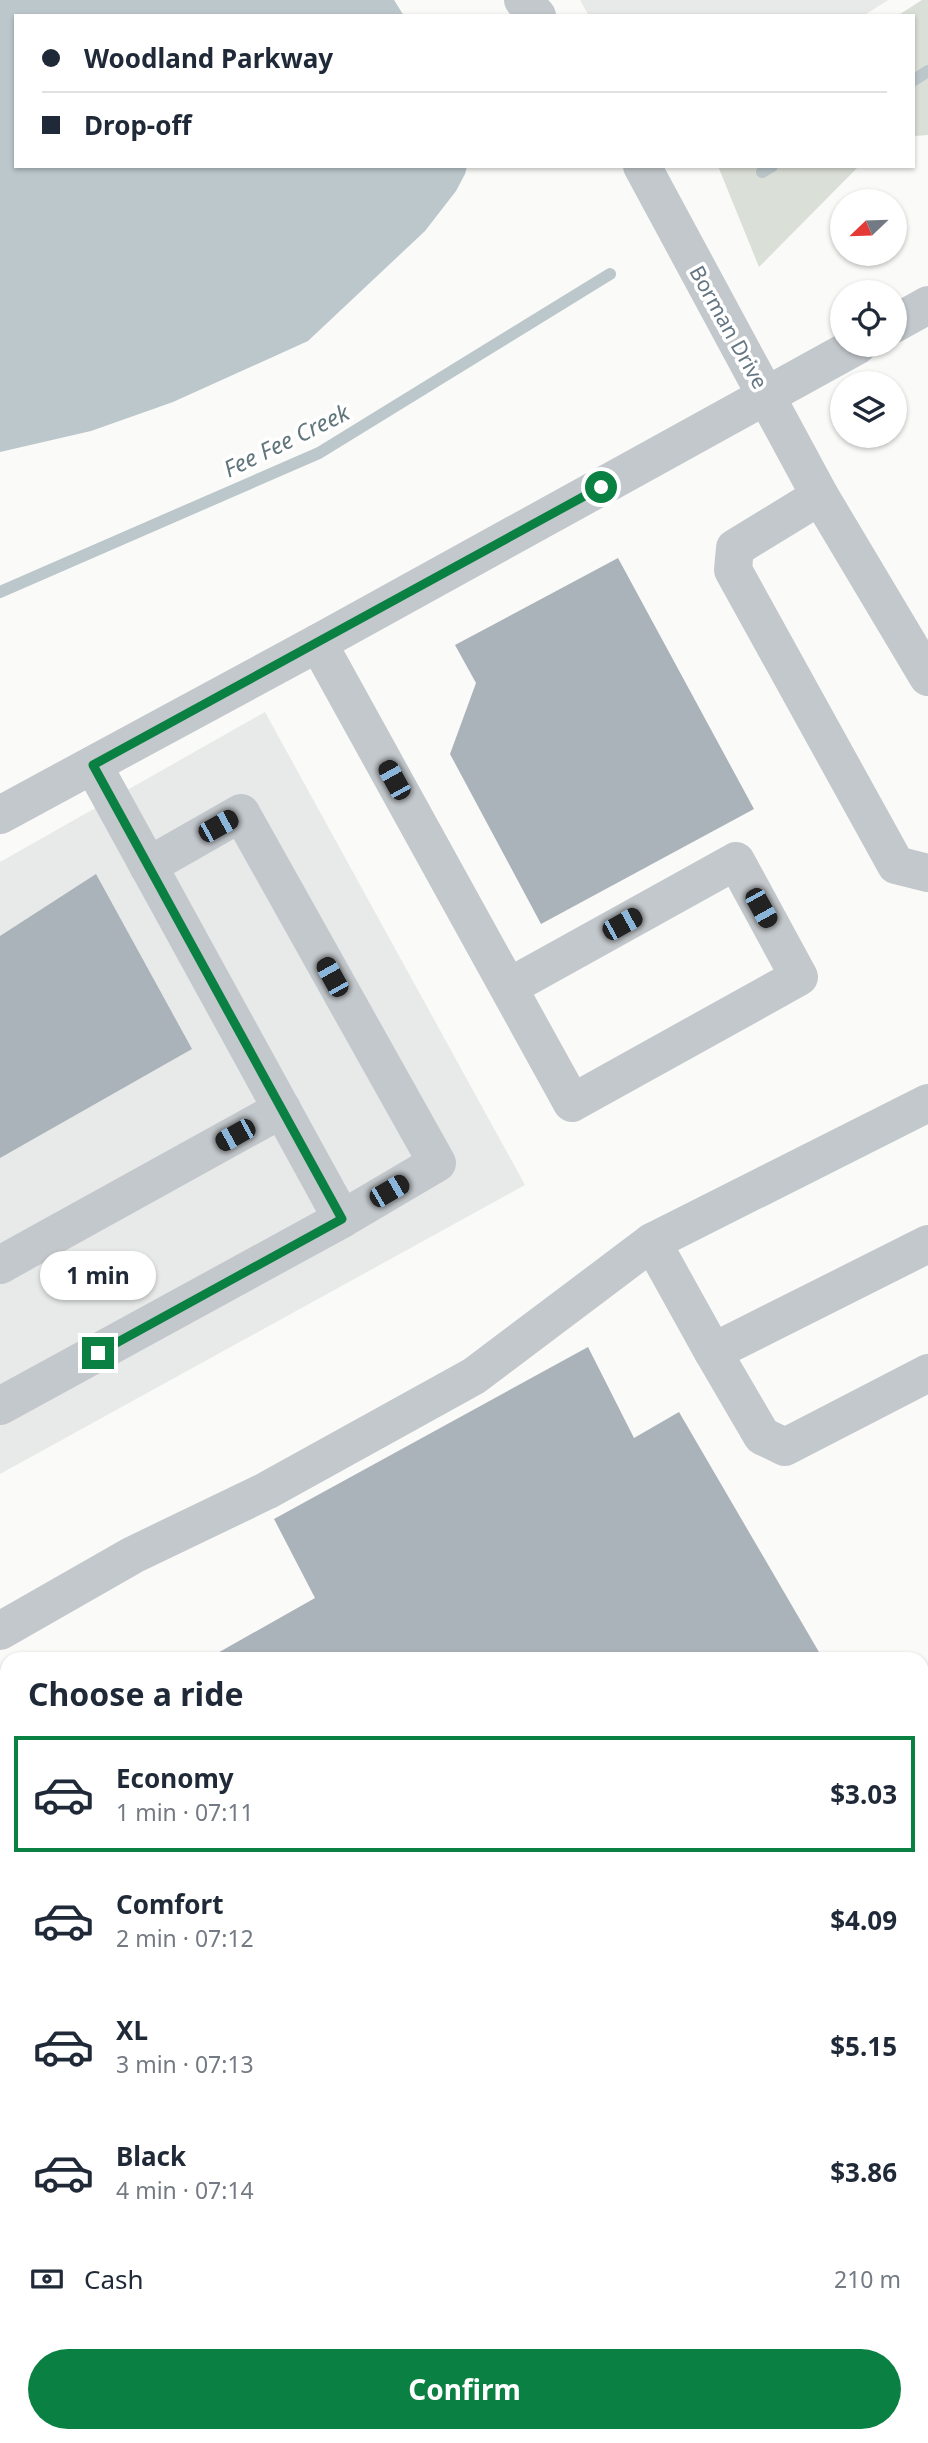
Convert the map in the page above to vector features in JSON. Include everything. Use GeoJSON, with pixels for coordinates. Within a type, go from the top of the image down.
{"type":"FeatureCollection","features":[{"type":"Feature","properties":{"kind":"street"},"geometry":{"type":"LineString","coordinates":[[523,0],[535,14]]}},
{"type":"Feature","properties":{"kind":"street","name":"Borman Drive"},"geometry":{"type":"LineString","coordinates":[[643,168],[767,396],[837,357]]}},
{"type":"Feature","properties":{"kind":"street"},"geometry":{"type":"LineString","coordinates":[[907,317],[928,305]]}},
{"type":"Feature","properties":{"kind":"street"},"geometry":{"type":"LineString","coordinates":[[0,815],[767,396],[820,496],[928,677]]}},
{"type":"Feature","properties":{"kind":"street"},"geometry":{"type":"LineString","coordinates":[[820,496],[735,548],[733,570],[896,864],[928,873]]}},
{"type":"Feature","properties":{"kind":"street"},"geometry":{"type":"LineString","coordinates":[[318,643],[572,1102],[799,977],[736,861],[509,987]]}},
{"type":"Feature","properties":{"kind":"street"},"geometry":{"type":"LineString","coordinates":[[93,765],[342,1219]]}},
{"type":"Feature","properties":{"kind":"street"},"geometry":{"type":"LineString","coordinates":[[0,1406],[342,1219],[437,1163],[241,813],[148,866]]}},
{"type":"Feature","properties":{"kind":"street"},"geometry":{"type":"LineString","coordinates":[[0,1630],[133,1555],[266,1491],[474,1376],[652,1242],[928,1103]]}},
{"type":"Feature","properties":{"kind":"street"},"geometry":{"type":"LineString","coordinates":[[0,1265],[282,1109]]}},
{"type":"Feature","properties":{"kind":"street"},"geometry":{"type":"LineString","coordinates":[[652,1242],[762,1436],[785,1447],[928,1373]]}},
{"type":"Feature","properties":{"kind":"street"},"geometry":{"type":"LineString","coordinates":[[713,1352],[928,1244]]}},
{"type":"Feature","properties":{"kind":"shaded area"},"geometry":{"type":"Polygon","coordinates":[[[0,0],[394,0],[403,14],[14,14],[14,168],[466,168],[456,191],[425,231],[308,341],[173,402],[91,431],[0,452],[0,0]]]}},
{"type":"Feature","properties":{"kind":"shaded area"},"geometry":{"type":"Polygon","coordinates":[[[580,0],[888,0],[866,14],[588,14],[580,0]]]}},
{"type":"Feature","properties":{"kind":"shaded area"},"geometry":{"type":"Polygon","coordinates":[[[922,0],[928,0],[928,135],[915,136],[915,14],[900,14],[922,0]]]}},
{"type":"Feature","properties":{"kind":"shaded area"},"geometry":{"type":"Polygon","coordinates":[[[719,168],[857,168],[836,189],[830,189],[830,195],[759,267],[719,168]]]}},
{"type":"Feature","properties":{"kind":"shaded area"},"geometry":{"type":"Polygon","coordinates":[[[265,712],[525,1185],[0,1474],[0,862],[265,712]]]}},
{"type":"Feature","properties":{"kind":"building"},"geometry":{"type":"Polygon","coordinates":[[[618,558],[754,809],[541,924],[450,754],[476,683],[455,645],[618,558]]]}},
{"type":"Feature","properties":{"kind":"building"},"geometry":{"type":"Polygon","coordinates":[[[96,874],[192,1049],[0,1158],[0,936],[96,874]]]}},
{"type":"Feature","properties":{"kind":"building"},"geometry":{"type":"Polygon","coordinates":[[[588,1347],[634,1438],[679,1412],[819,1652],[219,1652],[315,1598],[274,1519],[588,1347]]]}},
{"type":"Feature","properties":{"kind":"waterway","name":"Fee Fee Creek"},"geometry":{"type":"LineString","coordinates":[[915,79],[928,71]]}},
{"type":"Feature","properties":{"kind":"waterway","name":"Fee Fee Creek"},"geometry":{"type":"LineString","coordinates":[[762,172],[769,168]]}},
{"type":"Feature","properties":{"kind":"waterway","name":"Fee Fee Creek"},"geometry":{"type":"LineString","coordinates":[[0,592],[319,453],[610,274]]}},
{"type":"Feature","properties":{"kind":"route"},"geometry":{"type":"LineString","coordinates":[[98,1353],[342,1219],[93,765],[601,487]]}}]}
